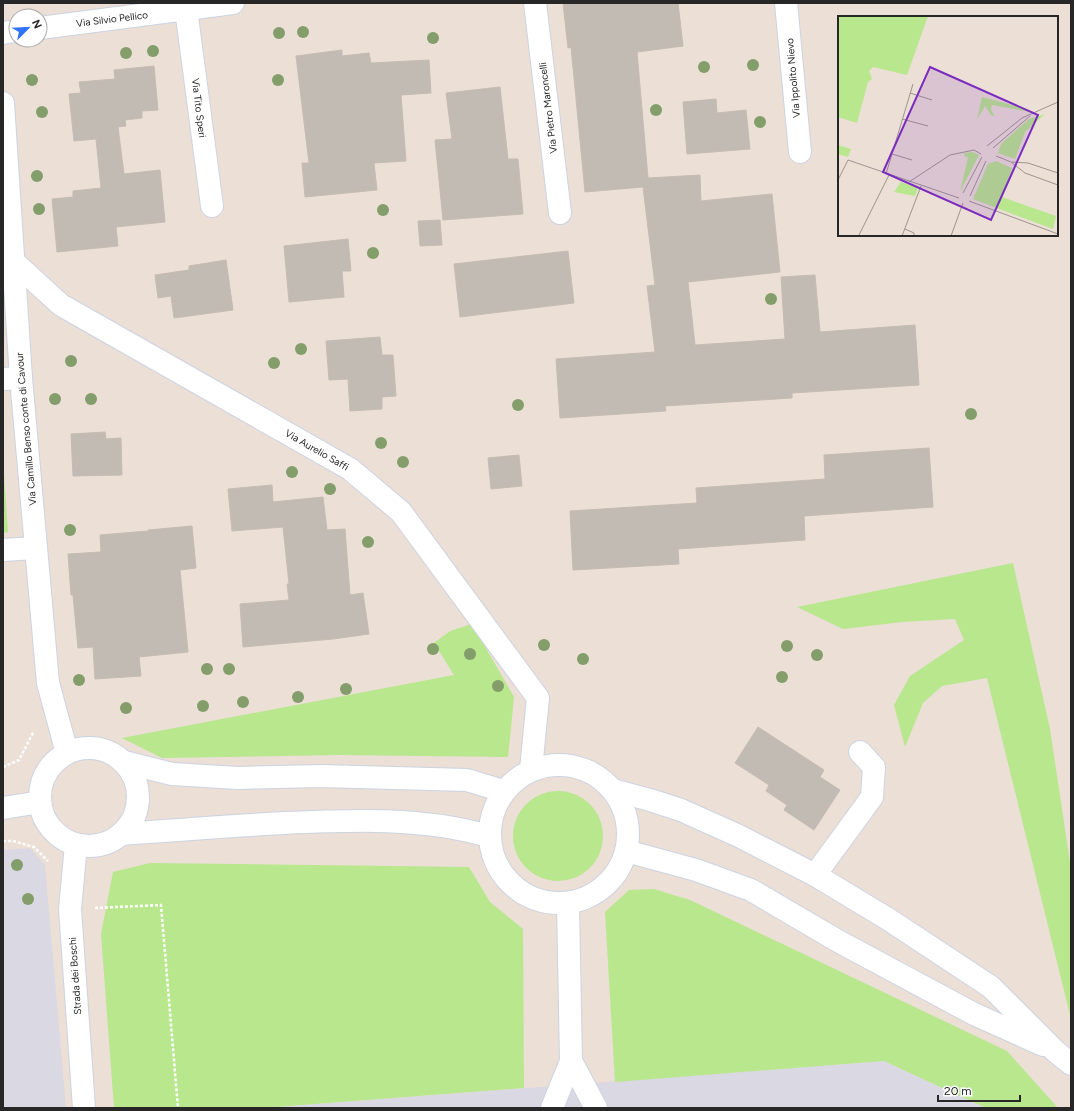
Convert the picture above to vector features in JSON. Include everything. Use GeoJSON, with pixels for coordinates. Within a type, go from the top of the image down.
{"type":"FeatureCollection","features":[{"type":"Feature","properties":{"kind":"street","name":"Via Silvio Pellico"},"geometry":{"type":"LineString","coordinates":[[48,27],[233,3]]}},
{"type":"Feature","properties":{"kind":"street","name":"Via Pietro Maroncelli"},"geometry":{"type":"LineString","coordinates":[[535,3],[560,213]]}},
{"type":"Feature","properties":{"kind":"street","name":"Via Ippolito Nievo"},"geometry":{"type":"LineString","coordinates":[[786,3],[800,152]]}},
{"type":"Feature","properties":{"kind":"street","name":"Via Tito Speri"},"geometry":{"type":"LineString","coordinates":[[186,9],[212,206]]}},
{"type":"Feature","properties":{"kind":"street","name":"Via Camillo Benso conte di Cavour"},"geometry":{"type":"LineString","coordinates":[[3,103],[14,262],[12,379],[36,548],[48,683],[67,753]]}},
{"type":"Feature","properties":{"kind":"street","name":"Via Aurelio Saffi"},"geometry":{"type":"LineString","coordinates":[[14,262],[61,305],[350,469],[401,512],[538,698],[531,769]]}},
{"type":"Feature","properties":{"kind":"street"},"geometry":{"type":"LineString","coordinates":[[3,550],[36,548]]}},
{"type":"Feature","properties":{"kind":"street"},"geometry":{"type":"LineString","coordinates":[[488,836],[467,830],[411,822],[327,821],[121,834],[98,845],[76,844],[54,832],[44,819],[40,802],[40,790],[45,774],[54,763],[67,753],[80,748],[97,748],[110,752],[124,762],[172,774],[238,778],[321,776],[467,780],[502,791]]}},
{"type":"Feature","properties":{"kind":"street"},"geometry":{"type":"LineString","coordinates":[[815,875],[872,797],[874,767],[860,752]]}},
{"type":"Feature","properties":{"kind":"street"},"geometry":{"type":"LineString","coordinates":[[121,834],[132,821],[136,812],[138,795],[135,781],[124,762]]}},
{"type":"Feature","properties":{"kind":"street"},"geometry":{"type":"LineString","coordinates":[[560,764],[590,771],[613,790],[624,809],[628,830],[626,851],[611,880],[584,899],[568,904],[551,903],[520,892],[498,868],[488,836],[492,812],[502,791],[531,769],[560,764]]}},
{"type":"Feature","properties":{"kind":"street"},"geometry":{"type":"LineString","coordinates":[[613,790],[681,810],[739,836],[815,875],[888,919],[991,987],[1063,1057]]}},
{"type":"Feature","properties":{"kind":"street"},"geometry":{"type":"LineString","coordinates":[[3,808],[40,802]]}},
{"type":"Feature","properties":{"kind":"street","name":"Strada dei Boschi"},"geometry":{"type":"LineString","coordinates":[[76,844],[70,909],[84,1108]]}},
{"type":"Feature","properties":{"kind":"street"},"geometry":{"type":"LineString","coordinates":[[626,851],[696,870],[751,890],[838,941],[974,1014],[1063,1057]]}},
{"type":"Feature","properties":{"kind":"street"},"geometry":{"type":"LineString","coordinates":[[552,1108],[571,1061],[568,904]]}},
{"type":"Feature","properties":{"kind":"street"},"geometry":{"type":"LineString","coordinates":[[571,1061],[596,1108]]}},
{"type":"Feature","properties":{"kind":"path"},"geometry":{"type":"LineString","coordinates":[[3,767],[19,760],[36,725]]}},
{"type":"Feature","properties":{"kind":"path"},"geometry":{"type":"LineString","coordinates":[[3,841],[13,840],[34,847],[51,865]]}},
{"type":"Feature","properties":{"kind":"path"},"geometry":{"type":"LineString","coordinates":[[70,909],[161,905],[178,1108]]}},
{"type":"Feature","properties":{"kind":"shaded area"},"geometry":{"type":"Polygon","coordinates":[[[30,848],[45,865],[66,1108],[3,1108],[3,850],[30,848]]]}},
{"type":"Feature","properties":{"kind":"shaded area"},"geometry":{"type":"Polygon","coordinates":[[[884,1061],[986,1108],[263,1108],[884,1061]]]}},
{"type":"Feature","properties":{"kind":"green space"},"geometry":{"type":"Polygon","coordinates":[[[3,460],[8,532],[3,533],[3,460]]]}},
{"type":"Feature","properties":{"kind":"green space"},"geometry":{"type":"Polygon","coordinates":[[[1013,563],[1050,729],[1071,869],[1071,1019],[987,678],[942,686],[923,703],[905,747],[894,705],[910,676],[964,640],[955,619],[902,622],[843,629],[797,607],[1013,563]]]}},
{"type":"Feature","properties":{"kind":"green space"},"geometry":{"type":"Polygon","coordinates":[[[472,624],[514,697],[508,757],[338,755],[162,758],[122,738],[454,675],[434,643],[450,631],[472,624]]]}},
{"type":"Feature","properties":{"kind":"green space"},"geometry":{"type":"Polygon","coordinates":[[[549,791],[567,791],[583,798],[596,811],[603,827],[603,845],[596,861],[583,874],[567,881],[549,881],[533,874],[520,861],[513,845],[513,827],[520,811],[533,798],[549,791]]]}},
{"type":"Feature","properties":{"kind":"green space"},"geometry":{"type":"Polygon","coordinates":[[[150,863],[469,867],[490,902],[523,929],[524,1088],[263,1108],[114,1108],[101,934],[113,872],[150,863]]]}},
{"type":"Feature","properties":{"kind":"green space"},"geometry":{"type":"Polygon","coordinates":[[[654,889],[690,900],[1007,1051],[1058,1108],[986,1108],[884,1061],[615,1082],[605,912],[629,890],[654,889]]]}},
{"type":"Feature","properties":{"kind":"building"},"geometry":{"type":"Polygon","coordinates":[[[563,3],[678,3],[683,46],[637,52],[648,178],[700,175],[701,201],[772,194],[780,272],[688,282],[695,345],[785,339],[781,277],[815,275],[820,332],[915,325],[919,385],[792,393],[792,398],[665,406],[666,411],[560,418],[556,359],[655,352],[647,286],[655,285],[643,187],[585,192],[571,47],[568,48],[563,3]]]}},
{"type":"Feature","properties":{"kind":"building"},"geometry":{"type":"Polygon","coordinates":[[[342,50],[342,56],[369,53],[371,63],[429,60],[431,93],[401,95],[406,161],[374,163],[377,190],[305,197],[302,163],[309,163],[296,56],[342,50]]]}},
{"type":"Feature","properties":{"kind":"building"},"geometry":{"type":"Polygon","coordinates":[[[154,66],[158,110],[142,111],[142,118],[125,120],[126,126],[118,127],[124,174],[160,170],[165,222],[116,227],[118,246],[57,252],[52,199],[73,197],[73,191],[101,188],[96,139],[74,141],[69,94],[81,93],[79,82],[115,79],[114,70],[154,66]]]}},
{"type":"Feature","properties":{"kind":"building"},"geometry":{"type":"Polygon","coordinates":[[[500,87],[508,159],[518,159],[523,214],[443,220],[435,140],[452,139],[446,93],[500,87]]]}},
{"type":"Feature","properties":{"kind":"building"},"geometry":{"type":"Polygon","coordinates":[[[716,99],[717,113],[746,110],[750,149],[687,154],[683,102],[716,99]]]}},
{"type":"Feature","properties":{"kind":"building"},"geometry":{"type":"Polygon","coordinates":[[[440,220],[442,245],[420,246],[418,221],[440,220]]]}},
{"type":"Feature","properties":{"kind":"building"},"geometry":{"type":"Polygon","coordinates":[[[348,239],[351,271],[342,271],[344,297],[289,302],[284,246],[348,239]]]}},
{"type":"Feature","properties":{"kind":"building"},"geometry":{"type":"Polygon","coordinates":[[[568,251],[574,303],[460,317],[454,264],[568,251]]]}},
{"type":"Feature","properties":{"kind":"building"},"geometry":{"type":"Polygon","coordinates":[[[226,260],[233,310],[174,318],[171,296],[158,298],[155,275],[189,270],[189,266],[226,260]]]}},
{"type":"Feature","properties":{"kind":"building"},"geometry":{"type":"Polygon","coordinates":[[[380,337],[382,355],[393,355],[396,396],[382,397],[382,409],[350,411],[348,379],[329,380],[326,341],[380,337]]]}},
{"type":"Feature","properties":{"kind":"building"},"geometry":{"type":"Polygon","coordinates":[[[105,432],[106,439],[121,438],[122,475],[73,476],[71,434],[105,432]]]}},
{"type":"Feature","properties":{"kind":"building"},"geometry":{"type":"Polygon","coordinates":[[[929,448],[933,507],[804,516],[805,540],[678,549],[679,564],[573,570],[570,511],[697,503],[696,488],[825,479],[824,455],[929,448]]]}},
{"type":"Feature","properties":{"kind":"building"},"geometry":{"type":"Polygon","coordinates":[[[519,455],[522,486],[491,489],[488,458],[519,455]]]}},
{"type":"Feature","properties":{"kind":"building"},"geometry":{"type":"Polygon","coordinates":[[[272,485],[273,502],[323,497],[327,530],[345,529],[350,595],[363,593],[369,634],[333,639],[243,647],[240,604],[289,600],[287,584],[289,584],[283,527],[232,531],[228,489],[272,485]]]}},
{"type":"Feature","properties":{"kind":"building"},"geometry":{"type":"Polygon","coordinates":[[[192,526],[196,568],[180,570],[188,652],[139,657],[141,676],[95,679],[93,647],[78,648],[73,595],[71,595],[68,554],[101,552],[100,535],[192,526]]]}},
{"type":"Feature","properties":{"kind":"building"},"geometry":{"type":"Polygon","coordinates":[[[758,727],[824,770],[820,777],[840,790],[814,830],[784,810],[787,805],[766,791],[769,785],[735,763],[758,727]]]}}]}
